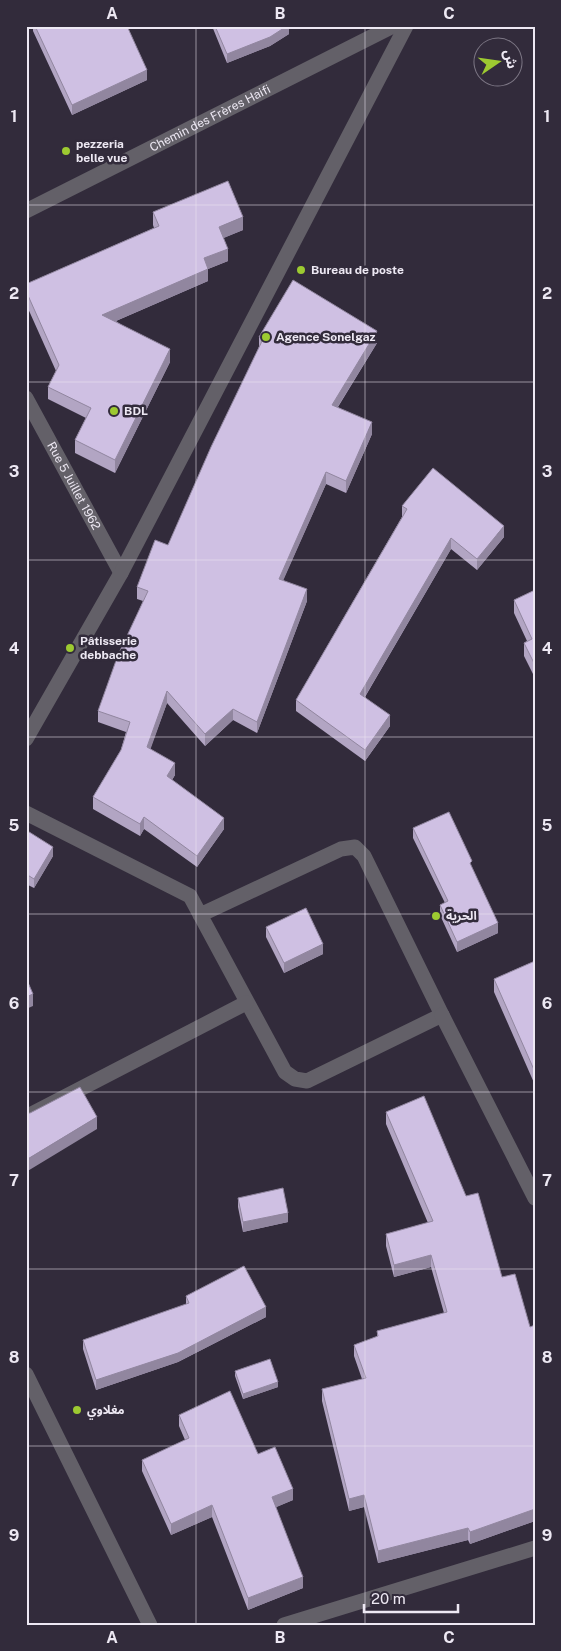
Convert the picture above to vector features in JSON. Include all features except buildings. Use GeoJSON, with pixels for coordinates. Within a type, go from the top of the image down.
{"type":"FeatureCollection","features":[{"type":"Feature","properties":{"kind":"street","name":"Chemin des Frères Haifi"},"geometry":{"type":"LineString","coordinates":[[26,211],[394,26]]}},
{"type":"Feature","properties":{"kind":"street"},"geometry":{"type":"LineString","coordinates":[[26,739],[121,574],[406,26]]}},
{"type":"Feature","properties":{"kind":"street","name":"Rue 5 Juillet 1962"},"geometry":{"type":"LineString","coordinates":[[26,398],[121,574]]}},
{"type":"Feature","properties":{"kind":"street"},"geometry":{"type":"LineString","coordinates":[[26,813],[190,896],[284,1072],[295,1079],[307,1081],[442,1015]]}},
{"type":"Feature","properties":{"kind":"street"},"geometry":{"type":"LineString","coordinates":[[200,914],[341,849],[355,848],[364,856],[535,1198]]}},
{"type":"Feature","properties":{"kind":"street"},"geometry":{"type":"LineString","coordinates":[[26,1117],[246,1003]]}},
{"type":"Feature","properties":{"kind":"street"},"geometry":{"type":"LineString","coordinates":[[26,1374],[150,1625]]}},
{"type":"Feature","properties":{"kind":"street"},"geometry":{"type":"LineString","coordinates":[[284,1625],[535,1548]]}},
{"type":"Feature","properties":{"kind":"place","name":"pezzeria belle vue"},"geometry":{"type":"Point","coordinates":[66,151]}},
{"type":"Feature","properties":{"kind":"place","name":"Bureau de poste"},"geometry":{"type":"Point","coordinates":[301,270]}},
{"type":"Feature","properties":{"kind":"place","name":"Agence Sonelgaz"},"geometry":{"type":"Point","coordinates":[266,337]}},
{"type":"Feature","properties":{"kind":"place","name":"BDL"},"geometry":{"type":"Point","coordinates":[114,411]}},
{"type":"Feature","properties":{"kind":"place","name":"Pâtisserie debbache"},"geometry":{"type":"Point","coordinates":[70,648]}},
{"type":"Feature","properties":{"kind":"place","name":"الحرية"},"geometry":{"type":"Point","coordinates":[436,916]}},
{"type":"Feature","properties":{"kind":"place","name":"مغلاوي"},"geometry":{"type":"Point","coordinates":[77,1410]}}]}
